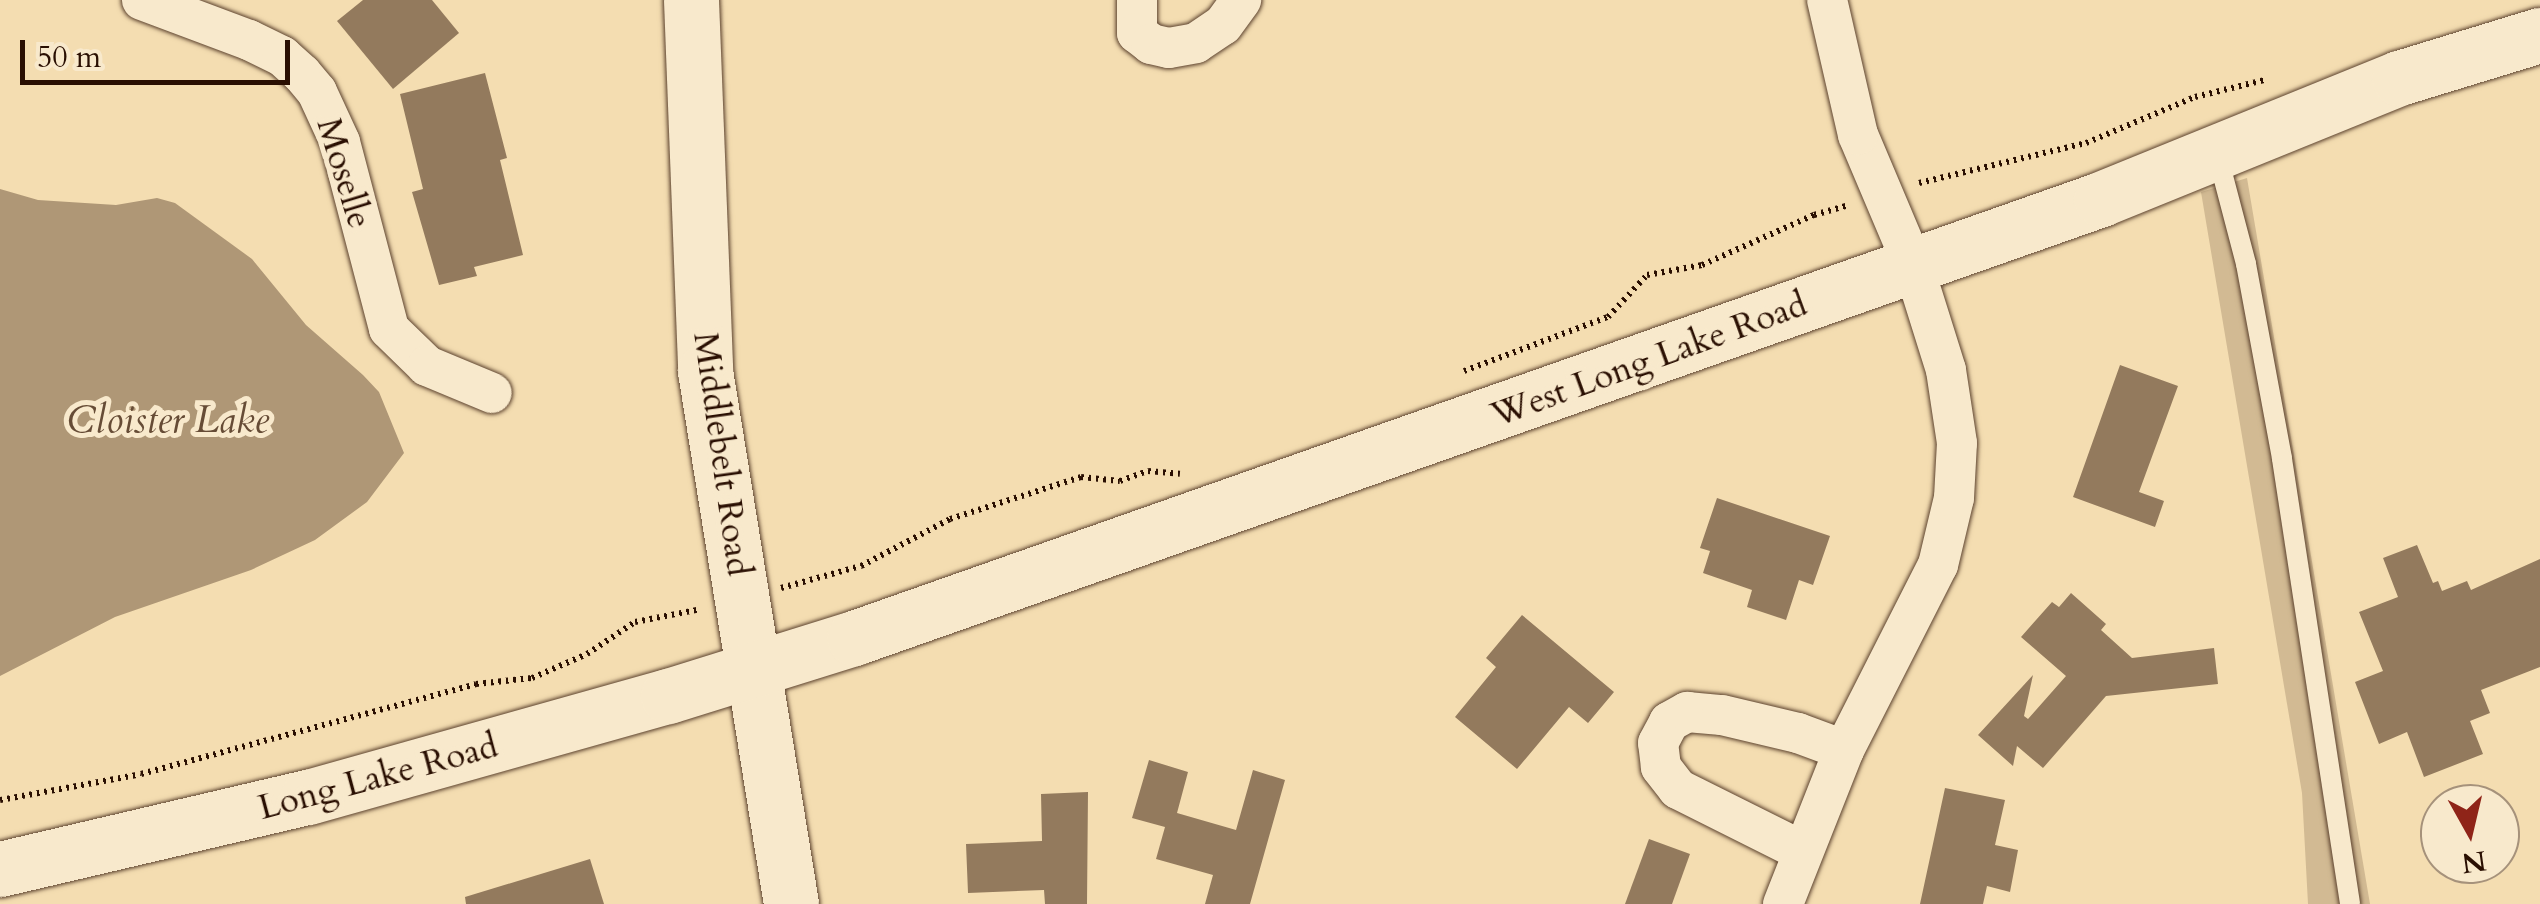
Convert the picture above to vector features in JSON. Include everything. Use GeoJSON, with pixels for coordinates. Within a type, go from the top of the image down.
{"type":"FeatureCollection","features":[{"type":"Feature","properties":{"kind":"main road","name":"Middlebelt Road"},"geometry":{"type":"LineString","coordinates":[[692,0],[705,371],[791,904]]}},
{"type":"Feature","properties":{"kind":"main road","name":"West Long Lake Road"},"geometry":{"type":"LineString","coordinates":[[752,670],[1510,410],[2101,199],[2398,78],[2540,35]]}},
{"type":"Feature","properties":{"kind":"main road","name":"Long Lake Road"},"geometry":{"type":"LineString","coordinates":[[0,869],[308,798],[752,670]]}},
{"type":"Feature","properties":{"kind":"street","name":"Moselle"},"geometry":{"type":"LineString","coordinates":[[142,0],[249,40],[282,56],[302,74],[317,92],[340,142],[389,329],[427,366],[492,393]]}},
{"type":"Feature","properties":{"kind":"street"},"geometry":{"type":"LineString","coordinates":[[1136,0],[1137,33],[1151,44],[1168,48],[1196,43],[1223,25],[1241,0]]}},
{"type":"Feature","properties":{"kind":"street"},"geometry":{"type":"LineString","coordinates":[[1783,904],[1844,750],[1938,565],[1954,498],[1957,443],[1952,406],[1913,266],[1858,135],[1827,0]]}},
{"type":"Feature","properties":{"kind":"street"},"geometry":{"type":"LineString","coordinates":[[1802,851],[1678,789],[1661,767],[1658,743],[1669,722],[1687,712],[1722,715],[1798,733],[1844,750]]}},
{"type":"Feature","properties":{"kind":"lane"},"geometry":{"type":"LineString","coordinates":[[2216,150],[2246,264],[2282,458],[2350,904]]}},
{"type":"Feature","properties":{"kind":"path"},"geometry":{"type":"LineString","coordinates":[[1461,372],[1608,317],[1648,275],[1702,265],[1814,216],[1883,194],[2086,142],[2196,98],[2267,80]]}},
{"type":"Feature","properties":{"kind":"path"},"geometry":{"type":"LineString","coordinates":[[0,800],[173,766],[476,684],[532,678],[576,660],[635,622],[861,566],[950,519],[1081,477],[1120,482],[1148,472],[1186,473]]}},
{"type":"Feature","properties":{"kind":"shaded area"},"geometry":{"type":"Polygon","coordinates":[[[2247,178],[2370,904],[2308,904],[2302,793],[2201,192],[2247,178]]]}},
{"type":"Feature","properties":{"kind":"water","name":"Cloister Lake"},"geometry":{"type":"Polygon","coordinates":[[[0,189],[38,200],[116,205],[157,198],[175,203],[252,259],[306,325],[379,392],[404,453],[367,502],[315,540],[251,570],[115,617],[0,676],[0,189]]]}},
{"type":"Feature","properties":{"kind":"building"},"geometry":{"type":"Polygon","coordinates":[[[363,0],[432,0],[459,33],[393,89],[337,21],[363,0]]]}},
{"type":"Feature","properties":{"kind":"building"},"geometry":{"type":"Polygon","coordinates":[[[485,73],[507,158],[500,160],[523,255],[474,267],[477,276],[439,285],[412,192],[423,189],[400,94],[485,73]]]}},
{"type":"Feature","properties":{"kind":"building"},"geometry":{"type":"Polygon","coordinates":[[[2120,365],[2178,386],[2139,492],[2164,501],[2155,527],[2073,497],[2120,365]]]}},
{"type":"Feature","properties":{"kind":"building"},"geometry":{"type":"Polygon","coordinates":[[[1717,498],[1830,536],[1813,585],[1799,580],[1786,620],[1747,607],[1752,590],[1703,573],[1710,551],[1700,548],[1717,498]]]}},
{"type":"Feature","properties":{"kind":"building"},"geometry":{"type":"Polygon","coordinates":[[[2417,545],[2433,583],[2438,581],[2442,591],[2467,581],[2471,590],[2540,559],[2540,667],[2481,690],[2490,713],[2470,721],[2483,754],[2424,777],[2407,732],[2379,744],[2355,682],[2383,671],[2359,612],[2398,597],[2383,558],[2417,545]]]}},
{"type":"Feature","properties":{"kind":"building"},"geometry":{"type":"Polygon","coordinates":[[[2071,593],[2106,624],[2101,630],[2132,658],[2214,648],[2218,684],[2106,696],[2043,768],[2017,746],[2013,766],[1978,735],[2033,675],[2024,716],[2028,719],[2066,676],[2021,637],[2052,602],[2059,607],[2071,593]]]}},
{"type":"Feature","properties":{"kind":"building"},"geometry":{"type":"Polygon","coordinates":[[[1522,615],[1614,692],[1588,723],[1569,707],[1517,769],[1455,717],[1496,667],[1486,658],[1522,615]]]}},
{"type":"Feature","properties":{"kind":"building"},"geometry":{"type":"Polygon","coordinates":[[[1149,760],[1188,772],[1177,813],[1236,830],[1253,770],[1285,780],[1250,904],[1205,904],[1213,875],[1156,859],[1165,827],[1132,818],[1149,760]]]}},
{"type":"Feature","properties":{"kind":"building"},"geometry":{"type":"Polygon","coordinates":[[[1945,788],[2005,800],[1995,845],[2018,850],[2010,892],[1987,886],[1983,904],[1920,904],[1945,788]]]}},
{"type":"Feature","properties":{"kind":"building"},"geometry":{"type":"Polygon","coordinates":[[[1088,792],[1087,904],[1045,904],[1044,890],[968,893],[966,844],[1042,841],[1041,794],[1088,792]]]}},
{"type":"Feature","properties":{"kind":"building"},"geometry":{"type":"Polygon","coordinates":[[[1649,839],[1690,854],[1672,904],[1625,904],[1649,839]]]}},
{"type":"Feature","properties":{"kind":"building"},"geometry":{"type":"Polygon","coordinates":[[[590,859],[604,904],[466,904],[465,897],[590,859]]]}}]}
